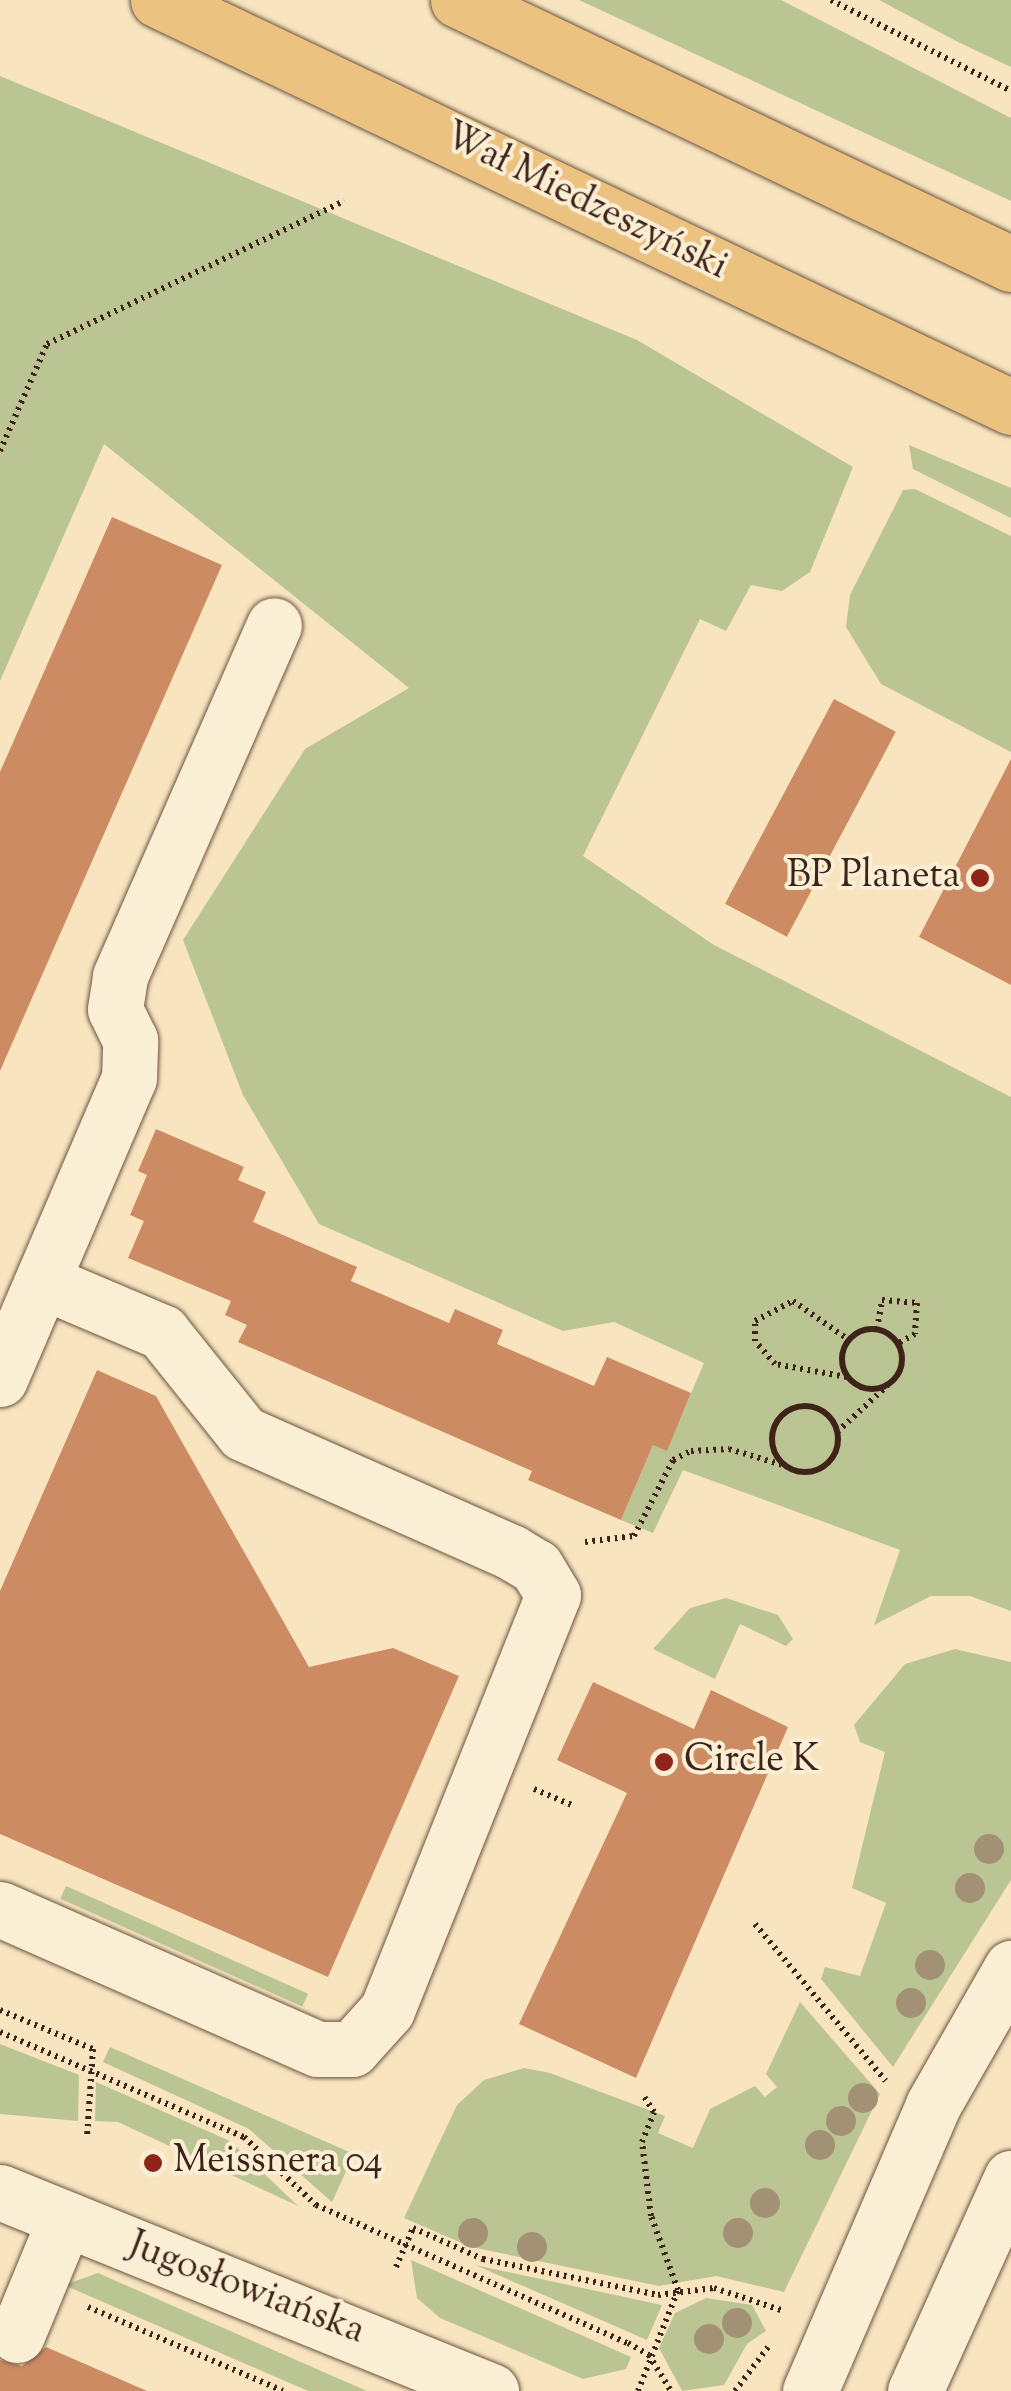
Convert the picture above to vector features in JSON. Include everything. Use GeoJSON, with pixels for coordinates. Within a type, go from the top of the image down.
{"type":"FeatureCollection","features":[{"type":"Feature","properties":{"kind":"main road","name":"Wał Miedzeszyński"},"geometry":{"type":"LineString","coordinates":[[158,0],[1011,407]]}},
{"type":"Feature","properties":{"kind":"main road"},"geometry":{"type":"LineString","coordinates":[[458,0],[1011,264]]}},
{"type":"Feature","properties":{"kind":"street"},"geometry":{"type":"LineString","coordinates":[[0,1379],[129,1078],[130,1040],[115,1009],[120,976],[274,624]]}},
{"type":"Feature","properties":{"kind":"street"},"geometry":{"type":"LineString","coordinates":[[0,1909],[318,2049],[352,2049],[387,2010],[553,1595],[536,1567],[510,1552],[243,1433],[162,1332],[42,1282]]}},
{"type":"Feature","properties":{"kind":"street"},"geometry":{"type":"LineString","coordinates":[[810,2391],[933,2105],[1011,1968]]}},
{"type":"Feature","properties":{"kind":"street"},"geometry":{"type":"LineString","coordinates":[[915,2391],[1011,2178]]}},
{"type":"Feature","properties":{"kind":"street","name":"Jugosłowiańska"},"geometry":{"type":"LineString","coordinates":[[0,2192],[491,2391]]}},
{"type":"Feature","properties":{"kind":"street"},"geometry":{"type":"LineString","coordinates":[[16,2335],[65,2219]]}},
{"type":"Feature","properties":{"kind":"path"},"geometry":{"type":"LineString","coordinates":[[831,0],[1011,90]]}},
{"type":"Feature","properties":{"kind":"path"},"geometry":{"type":"LineString","coordinates":[[0,451],[47,344],[344,201]]}},
{"type":"Feature","properties":{"kind":"path"},"geometry":{"type":"LineString","coordinates":[[877,1329],[882,1300],[917,1303],[916,1334],[899,1343]]}},
{"type":"Feature","properties":{"kind":"path"},"geometry":{"type":"LineString","coordinates":[[849,1340],[793,1301],[755,1321],[755,1341],[774,1364],[847,1377],[872,1390],[888,1385]]}},
{"type":"Feature","properties":{"kind":"path"},"geometry":{"type":"LineString","coordinates":[[849,1340],[877,1329]]}},
{"type":"Feature","properties":{"kind":"path"},"geometry":{"type":"LineString","coordinates":[[640,1528],[673,1460],[692,1451],[728,1449],[786,1466],[827,1464],[837,1432],[888,1385],[903,1358],[899,1343],[877,1329]]}},
{"type":"Feature","properties":{"kind":"path"},"geometry":{"type":"LineString","coordinates":[[847,1377],[849,1340]]}},
{"type":"Feature","properties":{"kind":"path"},"geometry":{"type":"LineString","coordinates":[[786,1466],[772,1432],[794,1407],[826,1412],[837,1432]]}},
{"type":"Feature","properties":{"kind":"path"},"geometry":{"type":"LineString","coordinates":[[756,1924],[897,2094]]}},
{"type":"Feature","properties":{"kind":"path"},"geometry":{"type":"LineString","coordinates":[[0,2010],[93,2049],[87,2138]]}},
{"type":"Feature","properties":{"kind":"path"},"geometry":{"type":"LineString","coordinates":[[0,2032],[244,2137],[316,2205],[648,2355],[671,2391]]}},
{"type":"Feature","properties":{"kind":"path"},"geometry":{"type":"LineString","coordinates":[[638,2391],[648,2355],[678,2290],[651,2216],[642,2142],[654,2112],[643,2095]]}},
{"type":"Feature","properties":{"kind":"path"},"geometry":{"type":"LineString","coordinates":[[396,2267],[413,2228],[483,2259],[658,2294],[678,2290],[737,2292],[793,2315]]}},
{"type":"Feature","properties":{"kind":"path"},"geometry":{"type":"LineString","coordinates":[[38,2285],[282,2391]]}},
{"type":"Feature","properties":{"kind":"green space"},"geometry":{"type":"Polygon","coordinates":[[[579,0],[781,0],[1011,118],[1011,201],[579,0]]]}},
{"type":"Feature","properties":{"kind":"green space"},"geometry":{"type":"Polygon","coordinates":[[[879,0],[1011,0],[1011,67],[958,42],[879,0]]]}},
{"type":"Feature","properties":{"kind":"green space"},"geometry":{"type":"Polygon","coordinates":[[[0,76],[637,340],[853,467],[810,572],[782,591],[751,585],[726,631],[700,619],[583,856],[714,945],[1011,1097],[1011,1611],[970,1596],[931,1596],[874,1625],[900,1550],[683,1470],[653,1533],[621,1520],[653,1445],[667,1450],[704,1363],[614,1322],[563,1331],[319,1224],[243,1095],[183,940],[305,749],[409,688],[104,444],[0,681],[0,76]]]}},
{"type":"Feature","properties":{"kind":"green space"},"geometry":{"type":"Polygon","coordinates":[[[909,445],[1011,488],[1011,518],[913,469],[909,445]]]}},
{"type":"Feature","properties":{"kind":"green space"},"geometry":{"type":"Polygon","coordinates":[[[915,489],[1011,536],[1011,752],[881,684],[846,627],[850,595],[903,490],[915,489]]]}},
{"type":"Feature","properties":{"kind":"green space"},"geometry":{"type":"Polygon","coordinates":[[[726,1598],[778,1615],[793,1639],[786,1646],[740,1624],[715,1679],[653,1649],[690,1608],[726,1598]]]}},
{"type":"Feature","properties":{"kind":"green space"},"geometry":{"type":"Polygon","coordinates":[[[955,1649],[1011,1662],[1011,1880],[893,2067],[821,1979],[825,1967],[860,1976],[886,1903],[852,1888],[885,1752],[860,1742],[854,1725],[905,1664],[955,1649]]]}},
{"type":"Feature","properties":{"kind":"green space"},"geometry":{"type":"Polygon","coordinates":[[[66,1886],[308,1994],[302,2007],[60,1899],[66,1886]]]}},
{"type":"Feature","properties":{"kind":"green space"},"geometry":{"type":"Polygon","coordinates":[[[800,2002],[880,2094],[784,2292],[716,2276],[659,2286],[471,2247],[404,2218],[457,2105],[484,2080],[524,2068],[550,2073],[665,2116],[658,2133],[693,2148],[710,2109],[755,2086],[765,2097],[777,2087],[766,2074],[800,2002]]]}},
{"type":"Feature","properties":{"kind":"green space"},"geometry":{"type":"Polygon","coordinates":[[[0,2044],[79,2075],[78,2121],[0,2114],[0,2044]]]}},
{"type":"Feature","properties":{"kind":"green space"},"geometry":{"type":"Polygon","coordinates":[[[110,2047],[354,2154],[332,2202],[249,2129],[103,2062],[110,2047]]]}},
{"type":"Feature","properties":{"kind":"green space"},"geometry":{"type":"Polygon","coordinates":[[[96,2082],[230,2141],[298,2206],[118,2122],[95,2121],[96,2082]]]}},
{"type":"Feature","properties":{"kind":"green space"},"geometry":{"type":"Polygon","coordinates":[[[411,2260],[631,2357],[626,2369],[583,2379],[440,2318],[417,2298],[411,2260]]]}},
{"type":"Feature","properties":{"kind":"green space"},"geometry":{"type":"Polygon","coordinates":[[[475,2265],[662,2305],[647,2340],[475,2265]]]}},
{"type":"Feature","properties":{"kind":"green space"},"geometry":{"type":"Polygon","coordinates":[[[98,2273],[367,2391],[308,2391],[64,2285],[98,2273]]]}},
{"type":"Feature","properties":{"kind":"green space"},"geometry":{"type":"Polygon","coordinates":[[[706,2298],[752,2305],[766,2331],[747,2344],[724,2385],[682,2391],[659,2348],[675,2313],[706,2298]]]}},
{"type":"Feature","properties":{"kind":"building"},"geometry":{"type":"Polygon","coordinates":[[[112,517],[222,565],[0,1071],[0,772],[112,517]]]}},
{"type":"Feature","properties":{"kind":"building"},"geometry":{"type":"Polygon","coordinates":[[[834,699],[896,732],[787,937],[725,904],[834,699]]]}},
{"type":"Feature","properties":{"kind":"building","name":"BP Planeta"},"geometry":{"type":"Polygon","coordinates":[[[1011,759],[1011,985],[919,937],[1011,759]]]}},
{"type":"Feature","properties":{"kind":"building"},"geometry":{"type":"Polygon","coordinates":[[[156,1129],[244,1167],[238,1180],[266,1192],[253,1222],[357,1267],[351,1281],[449,1323],[455,1309],[503,1330],[497,1344],[594,1386],[607,1357],[691,1393],[667,1451],[653,1445],[621,1520],[528,1480],[532,1471],[238,1342],[247,1325],[225,1315],[231,1301],[128,1258],[144,1221],[130,1215],[147,1175],[138,1171],[156,1129]]]}},
{"type":"Feature","properties":{"kind":"building"},"geometry":{"type":"Polygon","coordinates":[[[97,1370],[156,1396],[309,1667],[393,1648],[459,1676],[328,1977],[0,1834],[0,1591],[97,1370]]]}},
{"type":"Feature","properties":{"kind":"building"},"geometry":{"type":"Polygon","coordinates":[[[593,1682],[694,1729],[711,1690],[788,1727],[636,2078],[519,2024],[627,1793],[557,1760],[593,1682]]]}},
{"type":"Feature","properties":{"kind":"building"},"geometry":{"type":"Polygon","coordinates":[[[46,2347],[147,2391],[0,2391],[0,2360],[22,2366],[46,2347]]]}},
{"type":"Feature","properties":{"kind":"place","name":"BP Planeta"},"geometry":{"type":"Point","coordinates":[980,878]}},
{"type":"Feature","properties":{"kind":"place","name":"Circle K"},"geometry":{"type":"Point","coordinates":[664,1762]}},
{"type":"Feature","properties":{"kind":"place","name":"Meissnera 04"},"geometry":{"type":"Point","coordinates":[153,2163]}}]}
